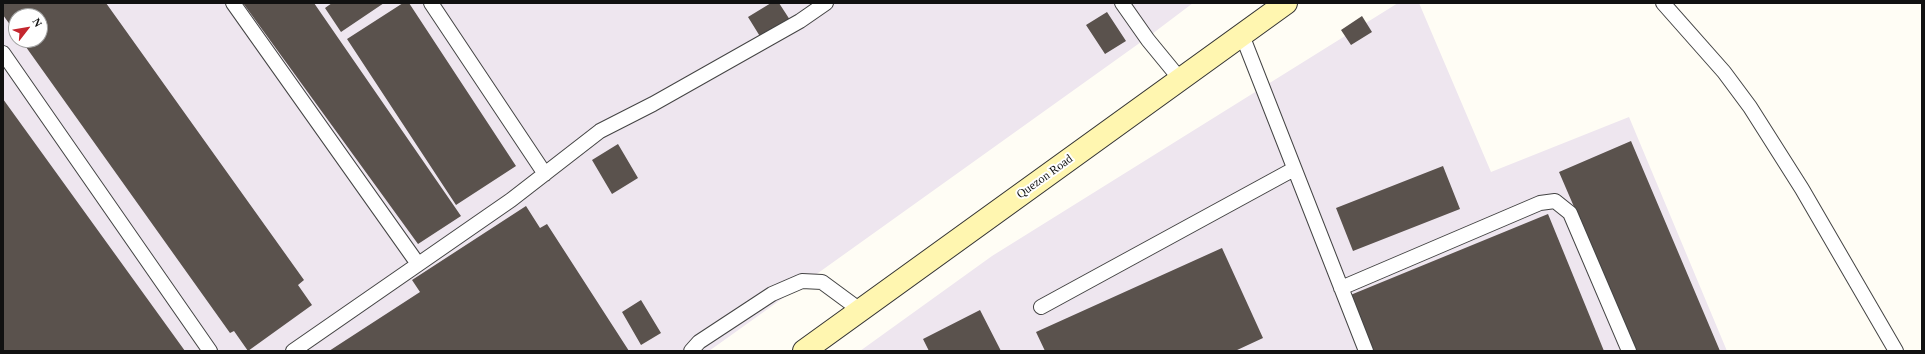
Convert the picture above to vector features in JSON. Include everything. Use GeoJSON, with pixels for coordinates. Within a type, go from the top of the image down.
{"type":"FeatureCollection","features":[{"type":"Feature","properties":{"kind":"main road","name":"Quezon Road"},"geometry":{"type":"LineString","coordinates":[[804,351],[1286,3]]}},
{"type":"Feature","properties":{"kind":"lane"},"geometry":{"type":"LineString","coordinates":[[233,3],[418,264]]}},
{"type":"Feature","properties":{"kind":"lane"},"geometry":{"type":"LineString","coordinates":[[431,3],[545,174]]}},
{"type":"Feature","properties":{"kind":"lane"},"geometry":{"type":"LineString","coordinates":[[293,351],[545,174],[600,131],[687,86],[800,21],[826,3]]}},
{"type":"Feature","properties":{"kind":"lane"},"geometry":{"type":"LineString","coordinates":[[1122,3],[1148,40],[1180,79]]}},
{"type":"Feature","properties":{"kind":"lane"},"geometry":{"type":"LineString","coordinates":[[1663,3],[1724,72],[1750,107],[1802,189],[1896,351]]}},
{"type":"Feature","properties":{"kind":"lane"},"geometry":{"type":"LineString","coordinates":[[1242,35],[1366,351]]}},
{"type":"Feature","properties":{"kind":"lane"},"geometry":{"type":"LineString","coordinates":[[3,53],[210,351]]}},
{"type":"Feature","properties":{"kind":"lane"},"geometry":{"type":"LineString","coordinates":[[1041,307],[1294,169]]}},
{"type":"Feature","properties":{"kind":"lane"},"geometry":{"type":"LineString","coordinates":[[1341,288],[1540,203],[1555,201],[1570,213],[1629,351]]}},
{"type":"Feature","properties":{"kind":"lane"},"geometry":{"type":"LineString","coordinates":[[690,351],[699,342],[772,294],[802,281],[822,282],[860,310]]}},
{"type":"Feature","properties":{"kind":"shaded area"},"geometry":{"type":"Polygon","coordinates":[[[3,3],[1193,3],[1148,37],[709,351],[3,351],[3,3]]]}},
{"type":"Feature","properties":{"kind":"shaded area"},"geometry":{"type":"Polygon","coordinates":[[[1398,3],[1419,3],[1491,172],[1629,117],[1727,351],[860,351],[992,256],[1398,3]]]}},
{"type":"Feature","properties":{"kind":"building"},"geometry":{"type":"Polygon","coordinates":[[[3,3],[106,3],[304,280],[298,285],[312,305],[248,351],[234,331],[230,333],[27,48],[48,48],[48,8],[8,8],[8,22],[3,15],[3,3]]]}},
{"type":"Feature","properties":{"kind":"building"},"geometry":{"type":"Polygon","coordinates":[[[243,3],[314,3],[461,216],[418,244],[243,3]]]}},
{"type":"Feature","properties":{"kind":"building"},"geometry":{"type":"Polygon","coordinates":[[[332,3],[384,3],[341,32],[325,8],[332,3]]]}},
{"type":"Feature","properties":{"kind":"building"},"geometry":{"type":"Polygon","coordinates":[[[403,3],[409,3],[516,166],[456,205],[347,39],[403,3]]]}},
{"type":"Feature","properties":{"kind":"building"},"geometry":{"type":"Polygon","coordinates":[[[771,3],[779,3],[790,20],[761,38],[748,17],[771,3]]]}},
{"type":"Feature","properties":{"kind":"building"},"geometry":{"type":"Polygon","coordinates":[[[1107,12],[1126,41],[1105,54],[1086,25],[1107,12]]]}},
{"type":"Feature","properties":{"kind":"building"},"geometry":{"type":"Polygon","coordinates":[[[1362,16],[1372,32],[1351,45],[1341,30],[1362,16]]]}},
{"type":"Feature","properties":{"kind":"building"},"geometry":{"type":"Polygon","coordinates":[[[3,99],[185,351],[3,351],[3,99]]]}},
{"type":"Feature","properties":{"kind":"building"},"geometry":{"type":"Polygon","coordinates":[[[1631,141],[1720,351],[1636,351],[1559,172],[1631,141]]]}},
{"type":"Feature","properties":{"kind":"building"},"geometry":{"type":"Polygon","coordinates":[[[618,144],[638,178],[612,194],[592,160],[618,144]]]}},
{"type":"Feature","properties":{"kind":"building"},"geometry":{"type":"Polygon","coordinates":[[[1443,166],[1460,209],[1353,251],[1336,208],[1443,166]]]}},
{"type":"Feature","properties":{"kind":"building"},"geometry":{"type":"Polygon","coordinates":[[[526,206],[540,228],[547,224],[629,351],[329,351],[420,292],[412,280],[526,206]]]}},
{"type":"Feature","properties":{"kind":"building"},"geometry":{"type":"Polygon","coordinates":[[[1548,214],[1604,351],[1370,351],[1348,296],[1548,214]]]}},
{"type":"Feature","properties":{"kind":"building"},"geometry":{"type":"Polygon","coordinates":[[[1222,248],[1263,338],[1235,351],[1045,351],[1036,332],[1222,248]]]}},
{"type":"Feature","properties":{"kind":"building"},"geometry":{"type":"Polygon","coordinates":[[[641,300],[661,333],[641,345],[622,312],[641,300]]]}},
{"type":"Feature","properties":{"kind":"building"},"geometry":{"type":"Polygon","coordinates":[[[980,310],[1001,351],[929,351],[923,339],[980,310]]]}}]}
